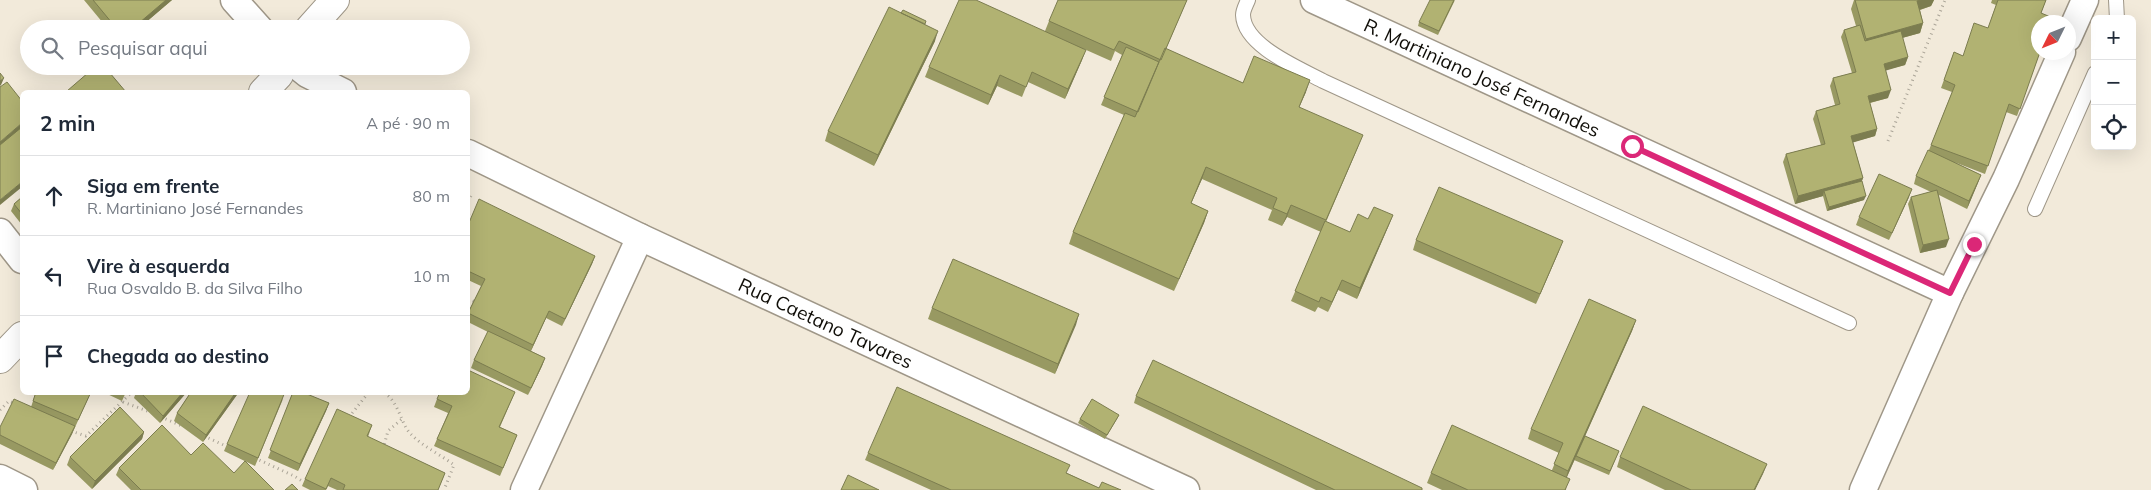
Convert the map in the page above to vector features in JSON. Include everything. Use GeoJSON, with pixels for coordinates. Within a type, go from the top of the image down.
{"type":"FeatureCollection","features":[{"type":"Feature","properties":{"kind":"street"},"geometry":{"type":"LineString","coordinates":[[234,0],[252,20]]}},
{"type":"Feature","properties":{"kind":"street"},"geometry":{"type":"LineString","coordinates":[[317,20],[335,0]]}},
{"type":"Feature","properties":{"kind":"street","name":"R. Martiniano José Fernandes"},"geometry":{"type":"LineString","coordinates":[[1314,0],[1950,293]]}},
{"type":"Feature","properties":{"kind":"street"},"geometry":{"type":"LineString","coordinates":[[2076,20],[2085,0]]}},
{"type":"Feature","properties":{"kind":"street"},"geometry":{"type":"LineString","coordinates":[[1863,490],[1950,293],[2006,179],[2058,60]]}},
{"type":"Feature","properties":{"kind":"street"},"geometry":{"type":"LineString","coordinates":[[265,90],[279,75]]}},
{"type":"Feature","properties":{"kind":"street"},"geometry":{"type":"LineString","coordinates":[[309,75],[339,90]]}},
{"type":"Feature","properties":{"kind":"street","name":"Rua Caetano Tavares"},"geometry":{"type":"LineString","coordinates":[[470,154],[640,237],[1186,490]]}},
{"type":"Feature","properties":{"kind":"street"},"geometry":{"type":"LineString","coordinates":[[0,232],[20,257]]}},
{"type":"Feature","properties":{"kind":"street"},"geometry":{"type":"LineString","coordinates":[[524,490],[640,237]]}},
{"type":"Feature","properties":{"kind":"street"},"geometry":{"type":"LineString","coordinates":[[0,359],[20,338]]}},
{"type":"Feature","properties":{"kind":"street"},"geometry":{"type":"LineString","coordinates":[[0,478],[24,490]]}},
{"type":"Feature","properties":{"kind":"lane"},"geometry":{"type":"LineString","coordinates":[[1248,0],[1243,14],[1246,28],[1264,48],[1323,81],[1850,323]]}},
{"type":"Feature","properties":{"kind":"lane"},"geometry":{"type":"LineString","coordinates":[[2116,0],[2117,15]]}},
{"type":"Feature","properties":{"kind":"lane"},"geometry":{"type":"LineString","coordinates":[[2035,209],[2091,82]]}},
{"type":"Feature","properties":{"kind":"path"},"geometry":{"type":"LineString","coordinates":[[1888,141],[1945,0]]}},
{"type":"Feature","properties":{"kind":"path"},"geometry":{"type":"LineString","coordinates":[[470,300],[475,302]]}},
{"type":"Feature","properties":{"kind":"path"},"geometry":{"type":"LineString","coordinates":[[63,427],[79,435],[86,436],[129,395]]}},
{"type":"Feature","properties":{"kind":"path"},"geometry":{"type":"LineString","coordinates":[[347,422],[366,395]]}},
{"type":"Feature","properties":{"kind":"path"},"geometry":{"type":"LineString","coordinates":[[389,395],[409,432],[431,450],[454,465],[444,490]]}},
{"type":"Feature","properties":{"kind":"path"},"geometry":{"type":"LineString","coordinates":[[0,410],[9,401],[22,408]]}},
{"type":"Feature","properties":{"kind":"path"},"geometry":{"type":"LineString","coordinates":[[123,402],[190,430]]}},
{"type":"Feature","properties":{"kind":"path"},"geometry":{"type":"LineString","coordinates":[[382,452],[388,431],[402,419]]}},
{"type":"Feature","properties":{"kind":"path"},"geometry":{"type":"LineString","coordinates":[[198,433],[231,448]]}},
{"type":"Feature","properties":{"kind":"path"},"geometry":{"type":"LineString","coordinates":[[248,455],[294,476],[308,485]]}},
{"type":"Feature","properties":{"kind":"building"},"geometry":{"type":"Polygon","coordinates":[[[93,0],[166,0],[143,20],[110,20],[93,0]]]}},
{"type":"Feature","properties":{"kind":"building"},"geometry":{"type":"Polygon","coordinates":[[[959,0],[976,0],[1086,50],[1068,89],[1032,72],[1026,87],[1000,75],[991,95],[929,67],[959,0]]]}},
{"type":"Feature","properties":{"kind":"building"},"geometry":{"type":"Polygon","coordinates":[[[1058,0],[1187,0],[1161,60],[1119,41],[1114,50],[1049,21],[1058,0]]]}},
{"type":"Feature","properties":{"kind":"building"},"geometry":{"type":"Polygon","coordinates":[[[1430,0],[1454,0],[1439,31],[1419,22],[1430,0]]]}},
{"type":"Feature","properties":{"kind":"building"},"geometry":{"type":"Polygon","coordinates":[[[1855,0],[1921,0],[1917,1],[1923,23],[1866,39],[1855,0]]]}},
{"type":"Feature","properties":{"kind":"building"},"geometry":{"type":"Polygon","coordinates":[[[1998,0],[2046,0],[2041,13],[2046,15],[2031,15],[2031,60],[2037,60],[2020,109],[2009,104],[1988,166],[1931,145],[1955,85],[1944,80],[1954,52],[1963,56],[1974,23],[1988,28],[1998,0]]]}},
{"type":"Feature","properties":{"kind":"building"},"geometry":{"type":"Polygon","coordinates":[[[889,7],[938,31],[878,155],[828,131],[889,7]]]}},
{"type":"Feature","properties":{"kind":"building"},"geometry":{"type":"Polygon","coordinates":[[[903,10],[926,21],[925,24],[901,13],[903,10]]]}},
{"type":"Feature","properties":{"kind":"building"},"geometry":{"type":"Polygon","coordinates":[[[1860,25],[1865,41],[1901,31],[1908,57],[1884,64],[1891,90],[1868,96],[1877,129],[1851,136],[1863,178],[1798,196],[1786,154],[1825,144],[1816,111],[1840,104],[1833,78],[1856,72],[1844,30],[1860,25]]]}},
{"type":"Feature","properties":{"kind":"building"},"geometry":{"type":"Polygon","coordinates":[[[1126,47],[1159,62],[1138,112],[1104,97],[1126,47]]]}},
{"type":"Feature","properties":{"kind":"building"},"geometry":{"type":"Polygon","coordinates":[[[1165,48],[1243,83],[1254,56],[1310,80],[1299,107],[1363,135],[1326,220],[1291,205],[1287,214],[1273,208],[1277,198],[1206,167],[1191,203],[1208,211],[1179,279],[1073,232],[1125,113],[1135,117],[1165,48]]]}},
{"type":"Feature","properties":{"kind":"building"},"geometry":{"type":"Polygon","coordinates":[[[0,73],[4,78],[0,81],[0,73]]]}},
{"type":"Feature","properties":{"kind":"building"},"geometry":{"type":"Polygon","coordinates":[[[86,75],[112,75],[124,90],[68,90],[86,75]]]}},
{"type":"Feature","properties":{"kind":"building"},"geometry":{"type":"Polygon","coordinates":[[[7,82],[20,98],[20,125],[0,142],[0,87],[7,82]]]}},
{"type":"Feature","properties":{"kind":"building"},"geometry":{"type":"Polygon","coordinates":[[[20,129],[20,184],[0,200],[0,145],[20,129]]]}},
{"type":"Feature","properties":{"kind":"building"},"geometry":{"type":"Polygon","coordinates":[[[1928,150],[1981,175],[1969,201],[1916,176],[1928,150]]]}},
{"type":"Feature","properties":{"kind":"building"},"geometry":{"type":"Polygon","coordinates":[[[1879,174],[1912,189],[1892,233],[1859,217],[1879,174]]]}},
{"type":"Feature","properties":{"kind":"building"},"geometry":{"type":"Polygon","coordinates":[[[1862,181],[1866,196],[1829,207],[1824,191],[1862,181]]]}},
{"type":"Feature","properties":{"kind":"building"},"geometry":{"type":"Polygon","coordinates":[[[1439,187],[1563,241],[1540,294],[1416,240],[1439,187]]]}},
{"type":"Feature","properties":{"kind":"building"},"geometry":{"type":"Polygon","coordinates":[[[1937,190],[1949,239],[1923,245],[1911,197],[1937,190]]]}},
{"type":"Feature","properties":{"kind":"building"},"geometry":{"type":"Polygon","coordinates":[[[20,199],[20,212],[14,204],[20,199]]]}},
{"type":"Feature","properties":{"kind":"building"},"geometry":{"type":"Polygon","coordinates":[[[479,199],[595,256],[565,319],[549,311],[533,345],[470,314],[470,309],[485,279],[470,272],[470,220],[479,199]]]}},
{"type":"Feature","properties":{"kind":"building"},"geometry":{"type":"Polygon","coordinates":[[[1374,207],[1393,215],[1360,288],[1342,280],[1332,302],[1321,297],[1319,302],[1295,291],[1325,221],[1350,232],[1358,214],[1368,219],[1374,207]]]}},
{"type":"Feature","properties":{"kind":"building"},"geometry":{"type":"Polygon","coordinates":[[[953,259],[1079,314],[1058,364],[932,308],[953,259]]]}},
{"type":"Feature","properties":{"kind":"building"},"geometry":{"type":"Polygon","coordinates":[[[1589,299],[1636,320],[1568,471],[1554,464],[1563,443],[1531,429],[1589,299]]]}},
{"type":"Feature","properties":{"kind":"building"},"geometry":{"type":"Polygon","coordinates":[[[488,331],[545,358],[531,388],[474,360],[488,331]]]}},
{"type":"Feature","properties":{"kind":"building"},"geometry":{"type":"Polygon","coordinates":[[[1153,360],[1422,488],[1422,490],[1335,490],[1136,396],[1153,360]]]}},
{"type":"Feature","properties":{"kind":"building"},"geometry":{"type":"Polygon","coordinates":[[[470,371],[515,392],[499,427],[517,435],[503,468],[437,439],[452,406],[437,399],[439,395],[470,395],[470,371]]]}},
{"type":"Feature","properties":{"kind":"building"},"geometry":{"type":"Polygon","coordinates":[[[897,387],[1070,465],[1066,473],[1099,488],[1102,482],[1121,490],[951,490],[868,453],[897,387]]]}},
{"type":"Feature","properties":{"kind":"building"},"geometry":{"type":"Polygon","coordinates":[[[35,395],[90,395],[78,420],[33,401],[35,395]]]}},
{"type":"Feature","properties":{"kind":"building"},"geometry":{"type":"Polygon","coordinates":[[[143,395],[180,395],[163,416],[143,395]]]}},
{"type":"Feature","properties":{"kind":"building"},"geometry":{"type":"Polygon","coordinates":[[[189,395],[234,395],[206,435],[177,413],[189,395]]]}},
{"type":"Feature","properties":{"kind":"building"},"geometry":{"type":"Polygon","coordinates":[[[249,395],[284,395],[258,458],[227,444],[249,395]]]}},
{"type":"Feature","properties":{"kind":"building"},"geometry":{"type":"Polygon","coordinates":[[[292,395],[309,395],[329,403],[300,464],[270,450],[292,395]]]}},
{"type":"Feature","properties":{"kind":"building"},"geometry":{"type":"Polygon","coordinates":[[[14,399],[75,426],[56,463],[0,435],[0,427],[14,399]]]}},
{"type":"Feature","properties":{"kind":"building"},"geometry":{"type":"Polygon","coordinates":[[[1092,399],[1119,415],[1107,435],[1080,419],[1092,399]]]}},
{"type":"Feature","properties":{"kind":"building"},"geometry":{"type":"Polygon","coordinates":[[[1643,406],[1767,464],[1754,490],[1691,490],[1620,457],[1643,406]]]}},
{"type":"Feature","properties":{"kind":"building"},"geometry":{"type":"Polygon","coordinates":[[[120,407],[144,432],[95,481],[70,457],[120,407]]]}},
{"type":"Feature","properties":{"kind":"building"},"geometry":{"type":"Polygon","coordinates":[[[337,409],[372,425],[367,436],[445,473],[438,490],[343,490],[345,485],[331,478],[326,489],[305,479],[337,409]]]}},
{"type":"Feature","properties":{"kind":"building"},"geometry":{"type":"Polygon","coordinates":[[[162,425],[191,455],[203,443],[234,473],[245,461],[274,490],[141,490],[119,468],[162,425]]]}},
{"type":"Feature","properties":{"kind":"building"},"geometry":{"type":"Polygon","coordinates":[[[1452,425],[1570,479],[1565,490],[1468,490],[1431,473],[1452,425]]]}},
{"type":"Feature","properties":{"kind":"building"},"geometry":{"type":"Polygon","coordinates":[[[1585,436],[1619,451],[1610,471],[1576,456],[1585,436]]]}},
{"type":"Feature","properties":{"kind":"building"},"geometry":{"type":"Polygon","coordinates":[[[848,475],[879,490],[841,490],[848,475]]]}},
{"type":"Feature","properties":{"kind":"building"},"geometry":{"type":"Polygon","coordinates":[[[292,484],[298,490],[285,490],[292,484]]]}},
{"type":"Feature","properties":{"kind":"route"},"geometry":{"type":"LineString","coordinates":[[1632,146],[1950,293],[1974,244]]}}]}
